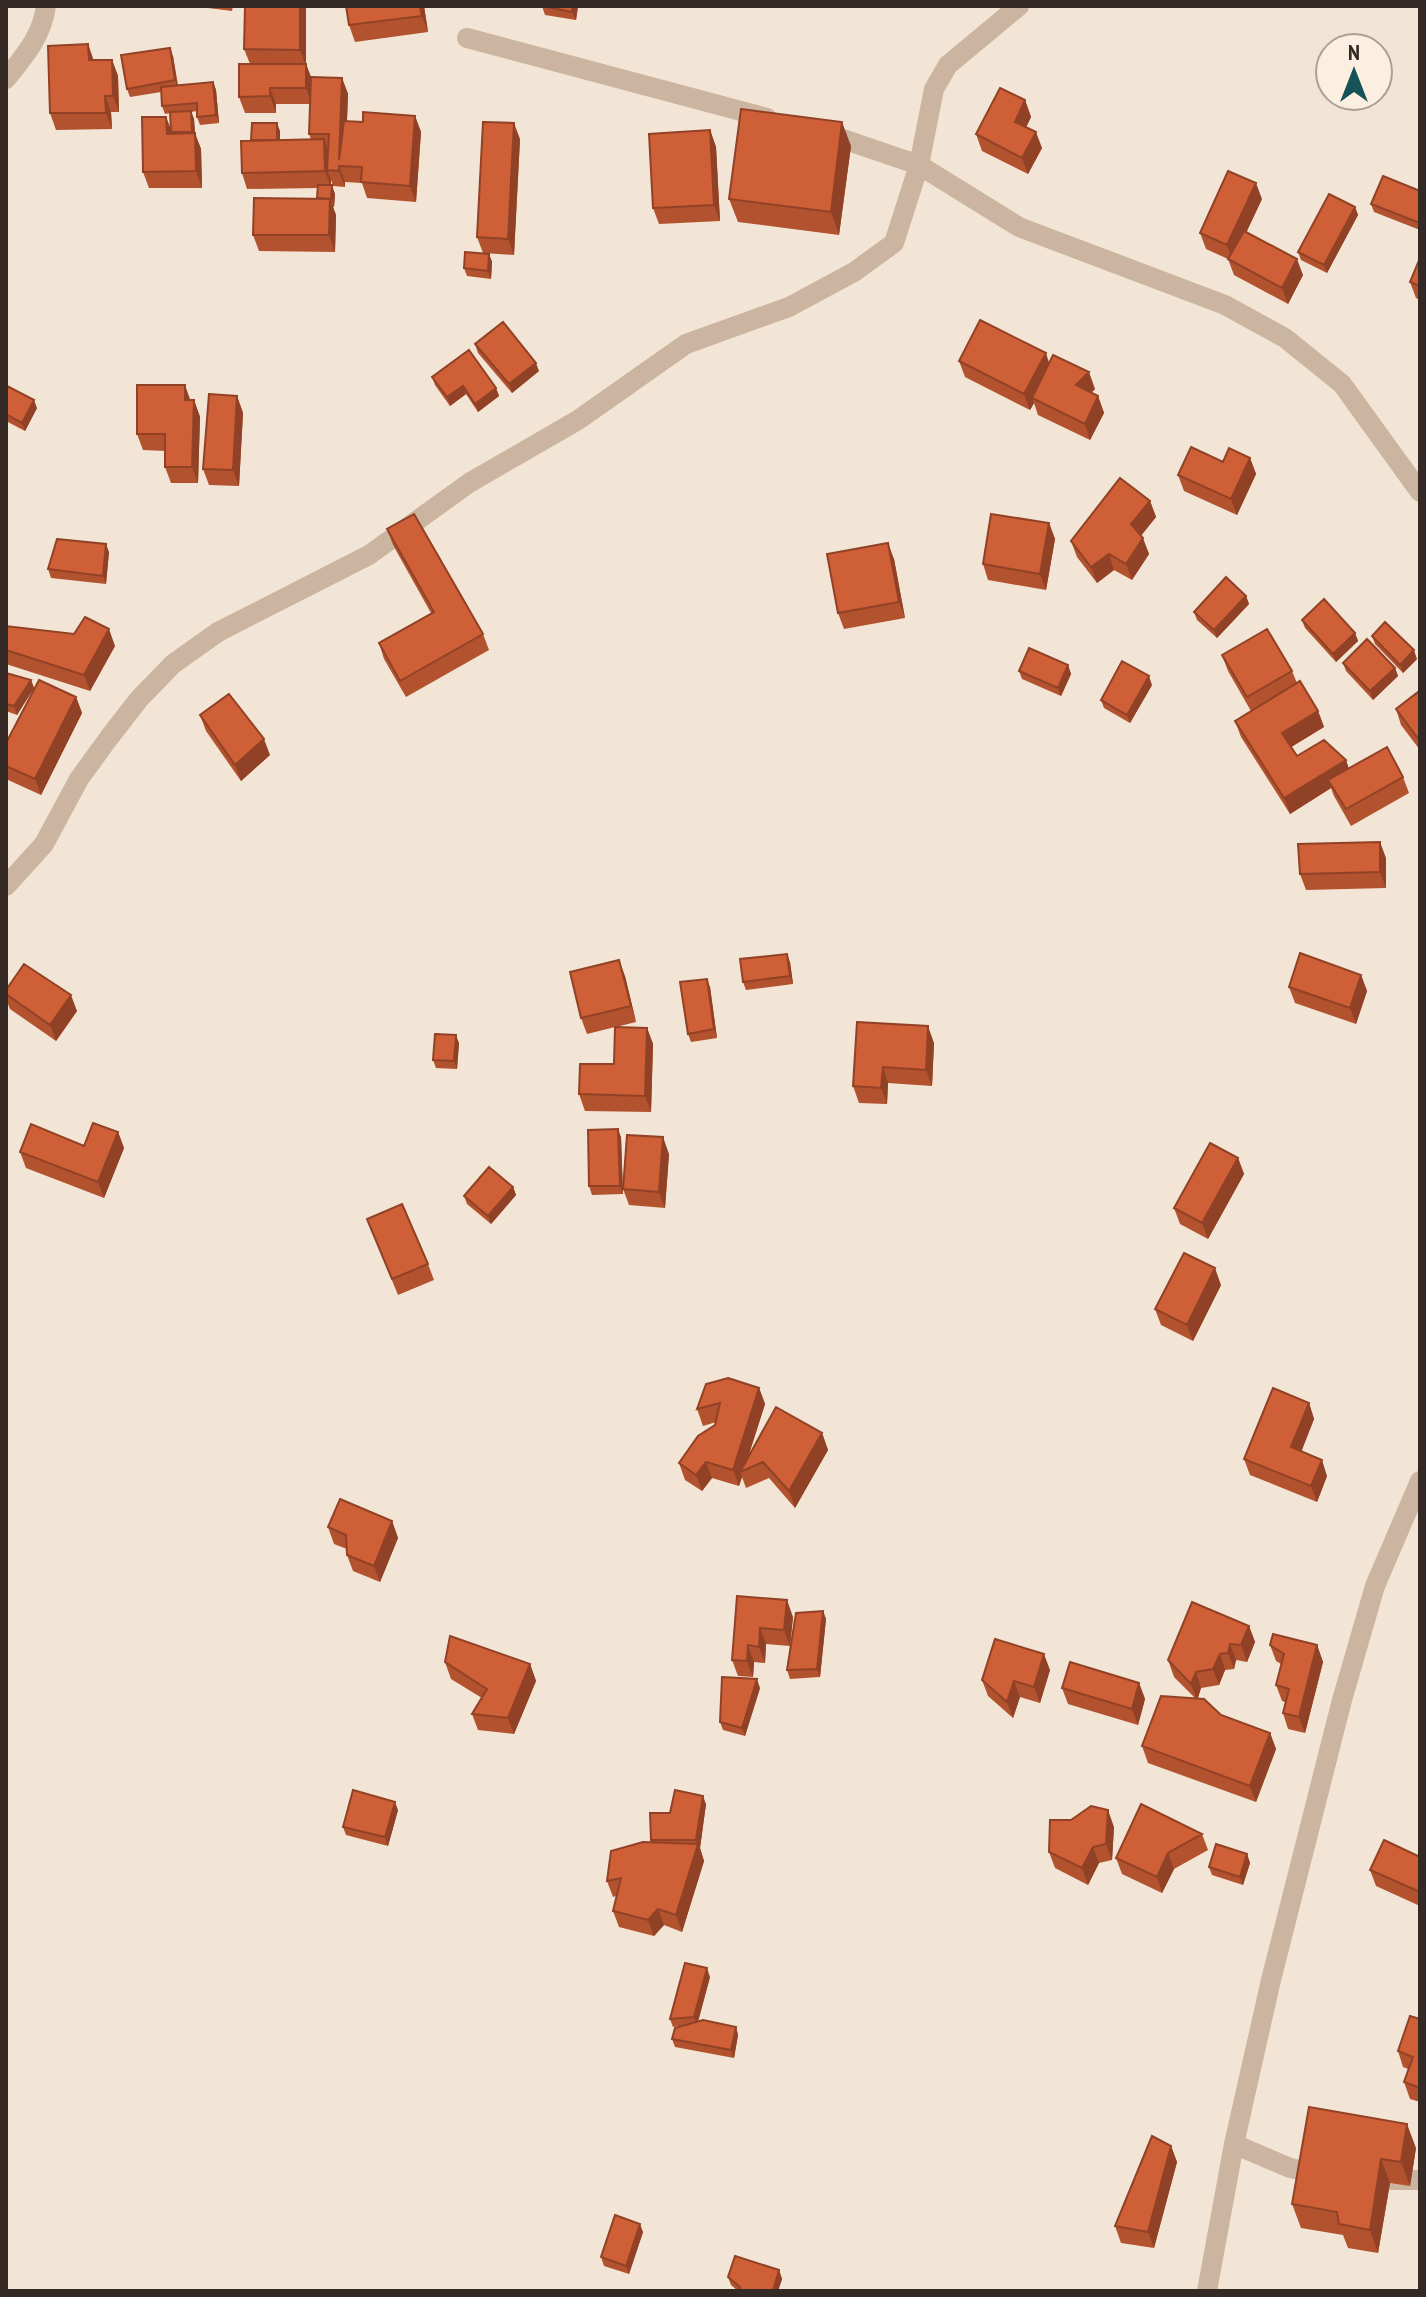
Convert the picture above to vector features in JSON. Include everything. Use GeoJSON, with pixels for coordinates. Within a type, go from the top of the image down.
{"type":"FeatureCollection","features":[{"type":"Feature","properties":{"kind":"street"},"geometry":{"type":"LineString","coordinates":[[6,79],[31,48],[43,25],[46,6]]}},
{"type":"Feature","properties":{"kind":"street"},"geometry":{"type":"LineString","coordinates":[[6,886],[44,844],[79,779],[108,739],[139,699],[173,664],[218,632],[369,555],[469,483],[578,420],[686,344],[789,307],[854,272],[894,243],[919,165],[934,89],[948,65],[1019,6]]}},
{"type":"Feature","properties":{"kind":"street"},"geometry":{"type":"LineString","coordinates":[[467,38],[795,126],[919,165],[1019,227],[1225,305],[1285,338],[1342,384],[1420,492]]}},
{"type":"Feature","properties":{"kind":"street"},"geometry":{"type":"LineString","coordinates":[[1207,2291],[1234,2144],[1274,1965],[1342,1700],[1375,1586],[1420,1481]]}},
{"type":"Feature","properties":{"kind":"street"},"geometry":{"type":"LineString","coordinates":[[1234,2144],[1290,2168],[1353,2178],[1420,2180]]}},
{"type":"Feature","properties":{"kind":"building"},"geometry":{"type":"Polygon","coordinates":[[[245,6],[300,6],[300,50],[244,49],[245,6]]]}},
{"type":"Feature","properties":{"kind":"building"},"geometry":{"type":"Polygon","coordinates":[[[346,6],[420,6],[422,16],[349,25],[346,6]]]}},
{"type":"Feature","properties":{"kind":"building"},"geometry":{"type":"Polygon","coordinates":[[[542,6],[573,6],[572,12],[542,6]]]}},
{"type":"Feature","properties":{"kind":"building"},"geometry":{"type":"Polygon","coordinates":[[[88,44],[89,60],[112,60],[113,96],[105,96],[106,113],[50,113],[48,46],[88,44]]]}},
{"type":"Feature","properties":{"kind":"building"},"geometry":{"type":"Polygon","coordinates":[[[170,48],[175,80],[127,89],[121,55],[170,48]]]}},
{"type":"Feature","properties":{"kind":"building"},"geometry":{"type":"Polygon","coordinates":[[[239,64],[306,64],[306,88],[270,88],[270,96],[239,97],[239,64]]]}},
{"type":"Feature","properties":{"kind":"building"},"geometry":{"type":"Polygon","coordinates":[[[311,77],[342,78],[339,160],[344,121],[363,122],[363,112],[415,116],[410,186],[361,182],[362,167],[339,166],[339,171],[327,170],[329,134],[309,134],[311,77]]]}},
{"type":"Feature","properties":{"kind":"building"},"geometry":{"type":"Polygon","coordinates":[[[213,82],[216,115],[197,117],[197,103],[162,106],[161,87],[213,82]]]}},
{"type":"Feature","properties":{"kind":"building"},"geometry":{"type":"Polygon","coordinates":[[[1000,88],[1025,100],[1015,122],[1036,132],[1022,158],[976,134],[1000,88]]]}},
{"type":"Feature","properties":{"kind":"building"},"geometry":{"type":"Polygon","coordinates":[[[741,109],[842,122],[831,212],[729,199],[741,109]]]}},
{"type":"Feature","properties":{"kind":"building"},"geometry":{"type":"Polygon","coordinates":[[[191,111],[192,132],[171,132],[170,112],[191,111]]]}},
{"type":"Feature","properties":{"kind":"building"},"geometry":{"type":"Polygon","coordinates":[[[142,117],[166,117],[167,134],[195,133],[196,171],[143,172],[142,117]]]}},
{"type":"Feature","properties":{"kind":"building"},"geometry":{"type":"Polygon","coordinates":[[[483,122],[514,123],[508,239],[477,237],[483,122]]]}},
{"type":"Feature","properties":{"kind":"building"},"geometry":{"type":"Polygon","coordinates":[[[252,123],[277,123],[277,140],[251,140],[252,123]]]}},
{"type":"Feature","properties":{"kind":"building"},"geometry":{"type":"Polygon","coordinates":[[[710,130],[714,205],[653,208],[649,134],[710,130]]]}},
{"type":"Feature","properties":{"kind":"building"},"geometry":{"type":"Polygon","coordinates":[[[324,139],[325,171],[242,173],[241,141],[324,139]]]}},
{"type":"Feature","properties":{"kind":"building"},"geometry":{"type":"Polygon","coordinates":[[[1228,171],[1256,183],[1227,245],[1200,233],[1228,171]]]}},
{"type":"Feature","properties":{"kind":"building"},"geometry":{"type":"Polygon","coordinates":[[[1383,176],[1420,191],[1420,223],[1371,204],[1383,176]]]}},
{"type":"Feature","properties":{"kind":"building"},"geometry":{"type":"Polygon","coordinates":[[[318,185],[332,185],[331,199],[317,198],[318,185]]]}},
{"type":"Feature","properties":{"kind":"building"},"geometry":{"type":"Polygon","coordinates":[[[1329,194],[1355,207],[1324,265],[1298,252],[1329,194]]]}},
{"type":"Feature","properties":{"kind":"building"},"geometry":{"type":"Polygon","coordinates":[[[254,198],[330,199],[329,235],[253,235],[254,198]]]}},
{"type":"Feature","properties":{"kind":"building"},"geometry":{"type":"Polygon","coordinates":[[[1244,231],[1297,259],[1282,288],[1228,259],[1244,231]]]}},
{"type":"Feature","properties":{"kind":"building"},"geometry":{"type":"Polygon","coordinates":[[[465,252],[489,254],[488,271],[464,268],[465,252]]]}},
{"type":"Feature","properties":{"kind":"building"},"geometry":{"type":"Polygon","coordinates":[[[1420,258],[1420,286],[1410,282],[1420,258]]]}},
{"type":"Feature","properties":{"kind":"building"},"geometry":{"type":"Polygon","coordinates":[[[980,320],[1046,353],[1024,394],[959,361],[980,320]]]}},
{"type":"Feature","properties":{"kind":"building"},"geometry":{"type":"Polygon","coordinates":[[[503,322],[536,363],[509,384],[475,344],[503,322]]]}},
{"type":"Feature","properties":{"kind":"building"},"geometry":{"type":"Polygon","coordinates":[[[469,350],[496,388],[475,404],[463,386],[447,397],[432,377],[469,350]]]}},
{"type":"Feature","properties":{"kind":"building"},"geometry":{"type":"Polygon","coordinates":[[[1053,355],[1089,372],[1076,385],[1098,396],[1085,424],[1032,398],[1053,355]]]}},
{"type":"Feature","properties":{"kind":"building"},"geometry":{"type":"Polygon","coordinates":[[[137,385],[185,385],[185,400],[194,400],[192,467],[165,467],[165,434],[137,434],[137,385]]]}},
{"type":"Feature","properties":{"kind":"building"},"geometry":{"type":"Polygon","coordinates":[[[7,386],[34,400],[22,423],[6,414],[7,386]]]}},
{"type":"Feature","properties":{"kind":"building"},"geometry":{"type":"Polygon","coordinates":[[[209,394],[237,396],[233,470],[203,469],[209,394]]]}},
{"type":"Feature","properties":{"kind":"building"},"geometry":{"type":"Polygon","coordinates":[[[1191,447],[1223,462],[1229,448],[1250,458],[1231,499],[1178,475],[1191,447]]]}},
{"type":"Feature","properties":{"kind":"building"},"geometry":{"type":"Polygon","coordinates":[[[1120,478],[1150,501],[1131,524],[1143,538],[1126,564],[1109,554],[1091,567],[1071,541],[1120,478]]]}},
{"type":"Feature","properties":{"kind":"building"},"geometry":{"type":"Polygon","coordinates":[[[414,514],[483,634],[400,681],[379,643],[434,612],[387,529],[414,514]]]}},
{"type":"Feature","properties":{"kind":"building"},"geometry":{"type":"Polygon","coordinates":[[[991,514],[1049,523],[1040,574],[983,564],[991,514]]]}},
{"type":"Feature","properties":{"kind":"building"},"geometry":{"type":"Polygon","coordinates":[[[57,539],[106,544],[103,576],[48,569],[57,539]]]}},
{"type":"Feature","properties":{"kind":"building"},"geometry":{"type":"Polygon","coordinates":[[[888,543],[899,602],[838,613],[827,554],[888,543]]]}},
{"type":"Feature","properties":{"kind":"building"},"geometry":{"type":"Polygon","coordinates":[[[1226,577],[1246,596],[1214,630],[1194,612],[1226,577]]]}},
{"type":"Feature","properties":{"kind":"building"},"geometry":{"type":"Polygon","coordinates":[[[1324,599],[1355,633],[1333,654],[1302,620],[1324,599]]]}},
{"type":"Feature","properties":{"kind":"building"},"geometry":{"type":"Polygon","coordinates":[[[85,617],[109,629],[84,675],[6,650],[6,626],[74,634],[85,617]]]}},
{"type":"Feature","properties":{"kind":"building"},"geometry":{"type":"Polygon","coordinates":[[[1385,622],[1414,650],[1400,665],[1372,636],[1385,622]]]}},
{"type":"Feature","properties":{"kind":"building"},"geometry":{"type":"Polygon","coordinates":[[[1267,629],[1292,671],[1247,697],[1222,655],[1267,629]]]}},
{"type":"Feature","properties":{"kind":"building"},"geometry":{"type":"Polygon","coordinates":[[[1367,639],[1395,668],[1370,691],[1343,663],[1367,639]]]}},
{"type":"Feature","properties":{"kind":"building"},"geometry":{"type":"Polygon","coordinates":[[[1029,648],[1068,665],[1058,688],[1019,671],[1029,648]]]}},
{"type":"Feature","properties":{"kind":"building"},"geometry":{"type":"Polygon","coordinates":[[[1122,661],[1149,676],[1127,715],[1101,700],[1122,661]]]}},
{"type":"Feature","properties":{"kind":"building"},"geometry":{"type":"Polygon","coordinates":[[[6,673],[31,680],[14,706],[6,704],[6,673]]]}},
{"type":"Feature","properties":{"kind":"building"},"geometry":{"type":"Polygon","coordinates":[[[39,680],[76,697],[35,779],[6,766],[6,743],[39,680]]]}},
{"type":"Feature","properties":{"kind":"building"},"geometry":{"type":"Polygon","coordinates":[[[1300,681],[1318,711],[1282,733],[1297,756],[1324,740],[1346,760],[1284,798],[1235,721],[1300,681]]]}},
{"type":"Feature","properties":{"kind":"building"},"geometry":{"type":"Polygon","coordinates":[[[1418,692],[1420,695],[1420,741],[1396,709],[1418,692]]]}},
{"type":"Feature","properties":{"kind":"building"},"geometry":{"type":"Polygon","coordinates":[[[229,694],[264,739],[235,765],[200,715],[229,694]]]}},
{"type":"Feature","properties":{"kind":"building"},"geometry":{"type":"Polygon","coordinates":[[[1387,747],[1403,777],[1346,809],[1328,780],[1387,747]]]}},
{"type":"Feature","properties":{"kind":"building"},"geometry":{"type":"Polygon","coordinates":[[[1380,842],[1380,872],[1300,874],[1298,844],[1380,842]]]}},
{"type":"Feature","properties":{"kind":"building"},"geometry":{"type":"Polygon","coordinates":[[[1300,953],[1361,975],[1350,1008],[1289,987],[1300,953]]]}},
{"type":"Feature","properties":{"kind":"building"},"geometry":{"type":"Polygon","coordinates":[[[787,954],[790,976],[743,982],[740,959],[787,954]]]}},
{"type":"Feature","properties":{"kind":"building"},"geometry":{"type":"Polygon","coordinates":[[[619,960],[631,1006],[581,1018],[570,972],[619,960]]]}},
{"type":"Feature","properties":{"kind":"building"},"geometry":{"type":"Polygon","coordinates":[[[24,964],[71,995],[50,1025],[6,994],[24,964]]]}},
{"type":"Feature","properties":{"kind":"building"},"geometry":{"type":"Polygon","coordinates":[[[707,979],[714,1029],[688,1034],[680,982],[707,979]]]}},
{"type":"Feature","properties":{"kind":"building"},"geometry":{"type":"Polygon","coordinates":[[[857,1022],[928,1026],[926,1070],[883,1067],[881,1088],[853,1086],[857,1022]]]}},
{"type":"Feature","properties":{"kind":"building"},"geometry":{"type":"Polygon","coordinates":[[[615,1027],[647,1028],[645,1096],[579,1094],[580,1064],[614,1064],[615,1027]]]}},
{"type":"Feature","properties":{"kind":"building"},"geometry":{"type":"Polygon","coordinates":[[[435,1034],[456,1035],[454,1061],[433,1060],[435,1034]]]}},
{"type":"Feature","properties":{"kind":"building"},"geometry":{"type":"Polygon","coordinates":[[[93,1123],[118,1132],[98,1182],[20,1152],[31,1124],[84,1146],[93,1123]]]}},
{"type":"Feature","properties":{"kind":"building"},"geometry":{"type":"Polygon","coordinates":[[[618,1129],[620,1186],[589,1186],[588,1130],[618,1129]]]}},
{"type":"Feature","properties":{"kind":"building"},"geometry":{"type":"Polygon","coordinates":[[[627,1135],[663,1137],[659,1192],[623,1189],[627,1135]]]}},
{"type":"Feature","properties":{"kind":"building"},"geometry":{"type":"Polygon","coordinates":[[[1210,1143],[1238,1158],[1202,1223],[1174,1208],[1210,1143]]]}},
{"type":"Feature","properties":{"kind":"building"},"geometry":{"type":"Polygon","coordinates":[[[489,1167],[513,1187],[488,1216],[464,1196],[489,1167]]]}},
{"type":"Feature","properties":{"kind":"building"},"geometry":{"type":"Polygon","coordinates":[[[402,1204],[428,1264],[392,1279],[367,1219],[402,1204]]]}},
{"type":"Feature","properties":{"kind":"building"},"geometry":{"type":"Polygon","coordinates":[[[1184,1253],[1215,1268],[1187,1325],[1155,1309],[1184,1253]]]}},
{"type":"Feature","properties":{"kind":"building"},"geometry":{"type":"Polygon","coordinates":[[[728,1378],[759,1388],[733,1470],[706,1462],[696,1475],[679,1463],[698,1436],[715,1425],[720,1403],[697,1409],[706,1384],[728,1378]]]}},
{"type":"Feature","properties":{"kind":"building"},"geometry":{"type":"Polygon","coordinates":[[[1273,1388],[1309,1403],[1291,1447],[1322,1460],[1311,1486],[1244,1459],[1273,1388]]]}},
{"type":"Feature","properties":{"kind":"building"},"geometry":{"type":"Polygon","coordinates":[[[776,1407],[822,1433],[789,1491],[763,1462],[740,1472],[776,1407]]]}},
{"type":"Feature","properties":{"kind":"building"},"geometry":{"type":"Polygon","coordinates":[[[340,1499],[392,1521],[374,1566],[347,1555],[346,1535],[328,1527],[340,1499]]]}},
{"type":"Feature","properties":{"kind":"building"},"geometry":{"type":"Polygon","coordinates":[[[737,1596],[787,1600],[784,1630],[760,1628],[759,1647],[748,1645],[747,1661],[732,1660],[737,1596]]]}},
{"type":"Feature","properties":{"kind":"building"},"geometry":{"type":"Polygon","coordinates":[[[1192,1602],[1249,1626],[1241,1645],[1230,1644],[1228,1653],[1220,1654],[1213,1669],[1196,1672],[1191,1684],[1168,1660],[1192,1602]]]}},
{"type":"Feature","properties":{"kind":"building"},"geometry":{"type":"Polygon","coordinates":[[[823,1611],[817,1669],[787,1670],[796,1613],[823,1611]]]}},
{"type":"Feature","properties":{"kind":"building"},"geometry":{"type":"Polygon","coordinates":[[[1273,1634],[1317,1645],[1299,1717],[1283,1713],[1289,1689],[1276,1685],[1284,1654],[1270,1645],[1273,1634]]]}},
{"type":"Feature","properties":{"kind":"building"},"geometry":{"type":"Polygon","coordinates":[[[450,1636],[530,1664],[508,1718],[472,1714],[487,1689],[445,1662],[450,1636]]]}},
{"type":"Feature","properties":{"kind":"building"},"geometry":{"type":"Polygon","coordinates":[[[995,1639],[1044,1654],[1034,1687],[1014,1681],[1007,1702],[982,1680],[995,1639]]]}},
{"type":"Feature","properties":{"kind":"building"},"geometry":{"type":"Polygon","coordinates":[[[1070,1662],[1139,1683],[1132,1709],[1062,1688],[1070,1662]]]}},
{"type":"Feature","properties":{"kind":"building"},"geometry":{"type":"Polygon","coordinates":[[[722,1677],[757,1679],[742,1728],[720,1722],[722,1677]]]}},
{"type":"Feature","properties":{"kind":"building"},"geometry":{"type":"Polygon","coordinates":[[[1161,1696],[1204,1699],[1221,1715],[1270,1733],[1250,1786],[1142,1746],[1161,1696]]]}},
{"type":"Feature","properties":{"kind":"building"},"geometry":{"type":"Polygon","coordinates":[[[353,1790],[395,1802],[385,1837],[343,1827],[353,1790]]]}},
{"type":"Feature","properties":{"kind":"building"},"geometry":{"type":"Polygon","coordinates":[[[675,1790],[703,1796],[696,1840],[651,1840],[650,1813],[670,1813],[675,1790]]]}},
{"type":"Feature","properties":{"kind":"building"},"geometry":{"type":"Polygon","coordinates":[[[1141,1804],[1202,1834],[1168,1853],[1157,1877],[1116,1858],[1141,1804]]]}},
{"type":"Feature","properties":{"kind":"building"},"geometry":{"type":"Polygon","coordinates":[[[1091,1806],[1108,1810],[1106,1844],[1093,1847],[1082,1868],[1049,1852],[1050,1820],[1071,1820],[1091,1806]]]}},
{"type":"Feature","properties":{"kind":"building"},"geometry":{"type":"Polygon","coordinates":[[[1384,1840],[1420,1857],[1420,1892],[1370,1870],[1384,1840]]]}},
{"type":"Feature","properties":{"kind":"building"},"geometry":{"type":"Polygon","coordinates":[[[643,1842],[698,1844],[676,1915],[658,1909],[648,1920],[613,1911],[621,1878],[607,1881],[611,1851],[643,1842]]]}},
{"type":"Feature","properties":{"kind":"building"},"geometry":{"type":"Polygon","coordinates":[[[1216,1844],[1247,1854],[1240,1877],[1209,1867],[1216,1844]]]}},
{"type":"Feature","properties":{"kind":"building"},"geometry":{"type":"Polygon","coordinates":[[[685,1963],[707,1968],[694,2017],[670,2019],[685,1963]]]}},
{"type":"Feature","properties":{"kind":"building"},"geometry":{"type":"Polygon","coordinates":[[[1410,2016],[1420,2019],[1420,2088],[1404,2082],[1413,2057],[1398,2051],[1410,2016]]]}},
{"type":"Feature","properties":{"kind":"building"},"geometry":{"type":"Polygon","coordinates":[[[703,2020],[736,2027],[731,2050],[672,2039],[675,2028],[703,2020]]]}},
{"type":"Feature","properties":{"kind":"building"},"geometry":{"type":"Polygon","coordinates":[[[1309,2107],[1407,2124],[1401,2162],[1381,2159],[1370,2230],[1339,2224],[1337,2212],[1292,2204],[1309,2107]]]}},
{"type":"Feature","properties":{"kind":"building"},"geometry":{"type":"Polygon","coordinates":[[[1152,2136],[1171,2146],[1148,2232],[1115,2226],[1152,2136]]]}},
{"type":"Feature","properties":{"kind":"building"},"geometry":{"type":"Polygon","coordinates":[[[615,2215],[640,2224],[626,2266],[601,2257],[615,2215]]]}},
{"type":"Feature","properties":{"kind":"building"},"geometry":{"type":"Polygon","coordinates":[[[735,2256],[779,2270],[773,2291],[739,2291],[740,2287],[728,2277],[735,2256]]]}}]}
